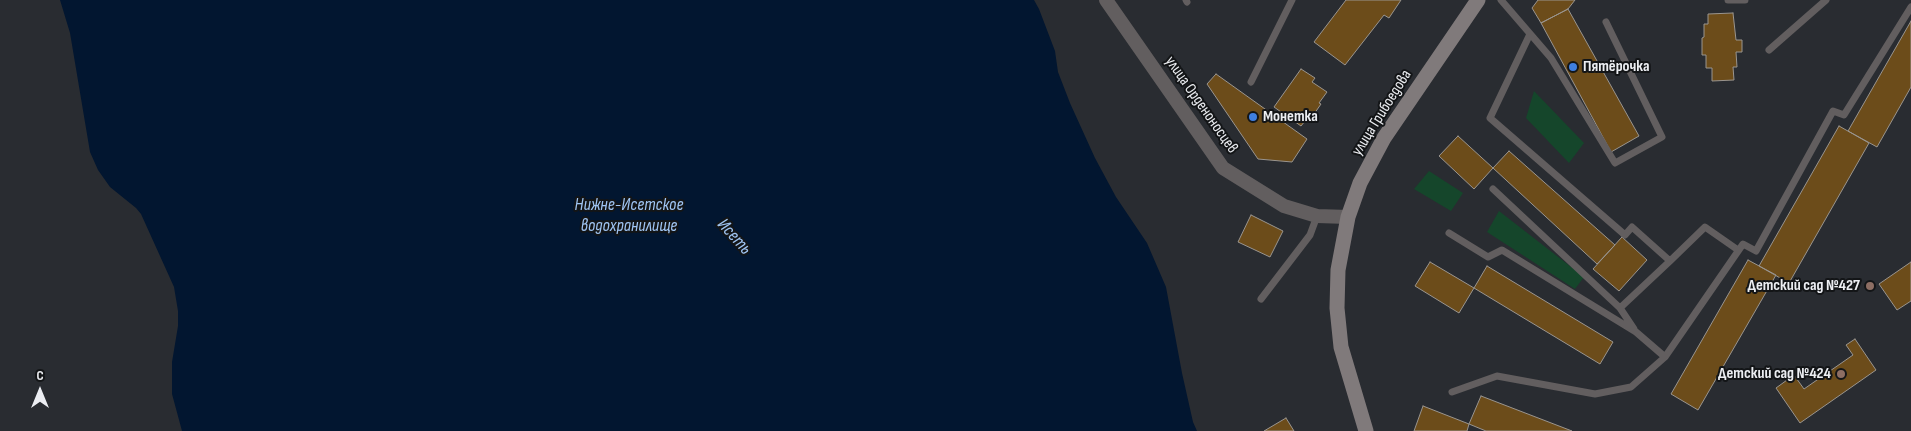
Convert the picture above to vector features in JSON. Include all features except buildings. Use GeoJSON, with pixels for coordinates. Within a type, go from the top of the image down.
{"type":"FeatureCollection","features":[{"type":"Feature","properties":{"kind":"main road","name":"улица Грибоедова"},"geometry":{"type":"LineString","coordinates":[[1366,431],[1341,347],[1337,308],[1338,270],[1348,217],[1360,183],[1384,138],[1478,0]]}},
{"type":"Feature","properties":{"kind":"street","name":"улица Орденоносцев"},"geometry":{"type":"LineString","coordinates":[[1106,0],[1223,168],[1284,206],[1317,216],[1348,217]]}},
{"type":"Feature","properties":{"kind":"lane"},"geometry":{"type":"LineString","coordinates":[[1251,82],[1292,0]]}},
{"type":"Feature","properties":{"kind":"lane"},"geometry":{"type":"LineString","coordinates":[[1501,0],[1551,58],[1615,164],[1662,137],[1606,22]]}},
{"type":"Feature","properties":{"kind":"lane"},"geometry":{"type":"LineString","coordinates":[[1728,0],[1746,0]]}},
{"type":"Feature","properties":{"kind":"lane"},"geometry":{"type":"LineString","coordinates":[[1769,50],[1826,0]]}},
{"type":"Feature","properties":{"kind":"lane"},"geometry":{"type":"LineString","coordinates":[[1452,392],[1497,376],[1595,394],[1632,386],[1664,356],[1742,244],[1756,251],[1833,110],[1844,114],[1911,7]]}},
{"type":"Feature","properties":{"kind":"lane"},"geometry":{"type":"LineString","coordinates":[[1530,34],[1490,118],[1625,235],[1632,227],[1670,261]]}},
{"type":"Feature","properties":{"kind":"lane"},"geometry":{"type":"LineString","coordinates":[[1493,188],[1620,308],[1636,332]]}},
{"type":"Feature","properties":{"kind":"lane"},"geometry":{"type":"LineString","coordinates":[[1261,299],[1310,235],[1317,216]]}},
{"type":"Feature","properties":{"kind":"lane"},"geometry":{"type":"LineString","coordinates":[[1620,308],[1705,227],[1738,250]]}},
{"type":"Feature","properties":{"kind":"lane"},"geometry":{"type":"LineString","coordinates":[[1449,233],[1488,257],[1502,250],[1636,332],[1664,356]]}},
{"type":"Feature","properties":{"kind":"green space"},"geometry":{"type":"Polygon","coordinates":[[[1534,91],[1584,143],[1569,163],[1526,118],[1534,91]]]}},
{"type":"Feature","properties":{"kind":"green space"},"geometry":{"type":"Polygon","coordinates":[[[1429,171],[1463,193],[1451,211],[1414,189],[1429,171]]]}},
{"type":"Feature","properties":{"kind":"green space"},"geometry":{"type":"Polygon","coordinates":[[[1499,211],[1584,277],[1575,289],[1487,232],[1499,211]]]}},
{"type":"Feature","properties":{"kind":"water","name":"Нижне-Исетское водохранилище"},"geometry":{"type":"Polygon","coordinates":[[[60,0],[1034,0],[1055,51],[1058,72],[1095,158],[1116,197],[1147,243],[1166,287],[1182,373],[1193,422],[1197,431],[182,431],[172,394],[172,362],[178,326],[178,311],[174,287],[141,214],[110,187],[98,170],[90,152],[70,33],[60,0]]]}},
{"type":"Feature","properties":{"kind":"place","name":"Пятёрочка"},"geometry":{"type":"Point","coordinates":[1573,67]}},
{"type":"Feature","properties":{"kind":"place","name":"Монетка"},"geometry":{"type":"Point","coordinates":[1253,117]}},
{"type":"Feature","properties":{"kind":"place","name":"Детский сад №427"},"geometry":{"type":"Point","coordinates":[1870,286]}},
{"type":"Feature","properties":{"kind":"place","name":"Детский сад №424"},"geometry":{"type":"Point","coordinates":[1841,374]}},
{"type":"Feature","properties":{"kind":"water label","name":"Исеть"},"geometry":{"type":"Point","coordinates":[734,237]}}]}
